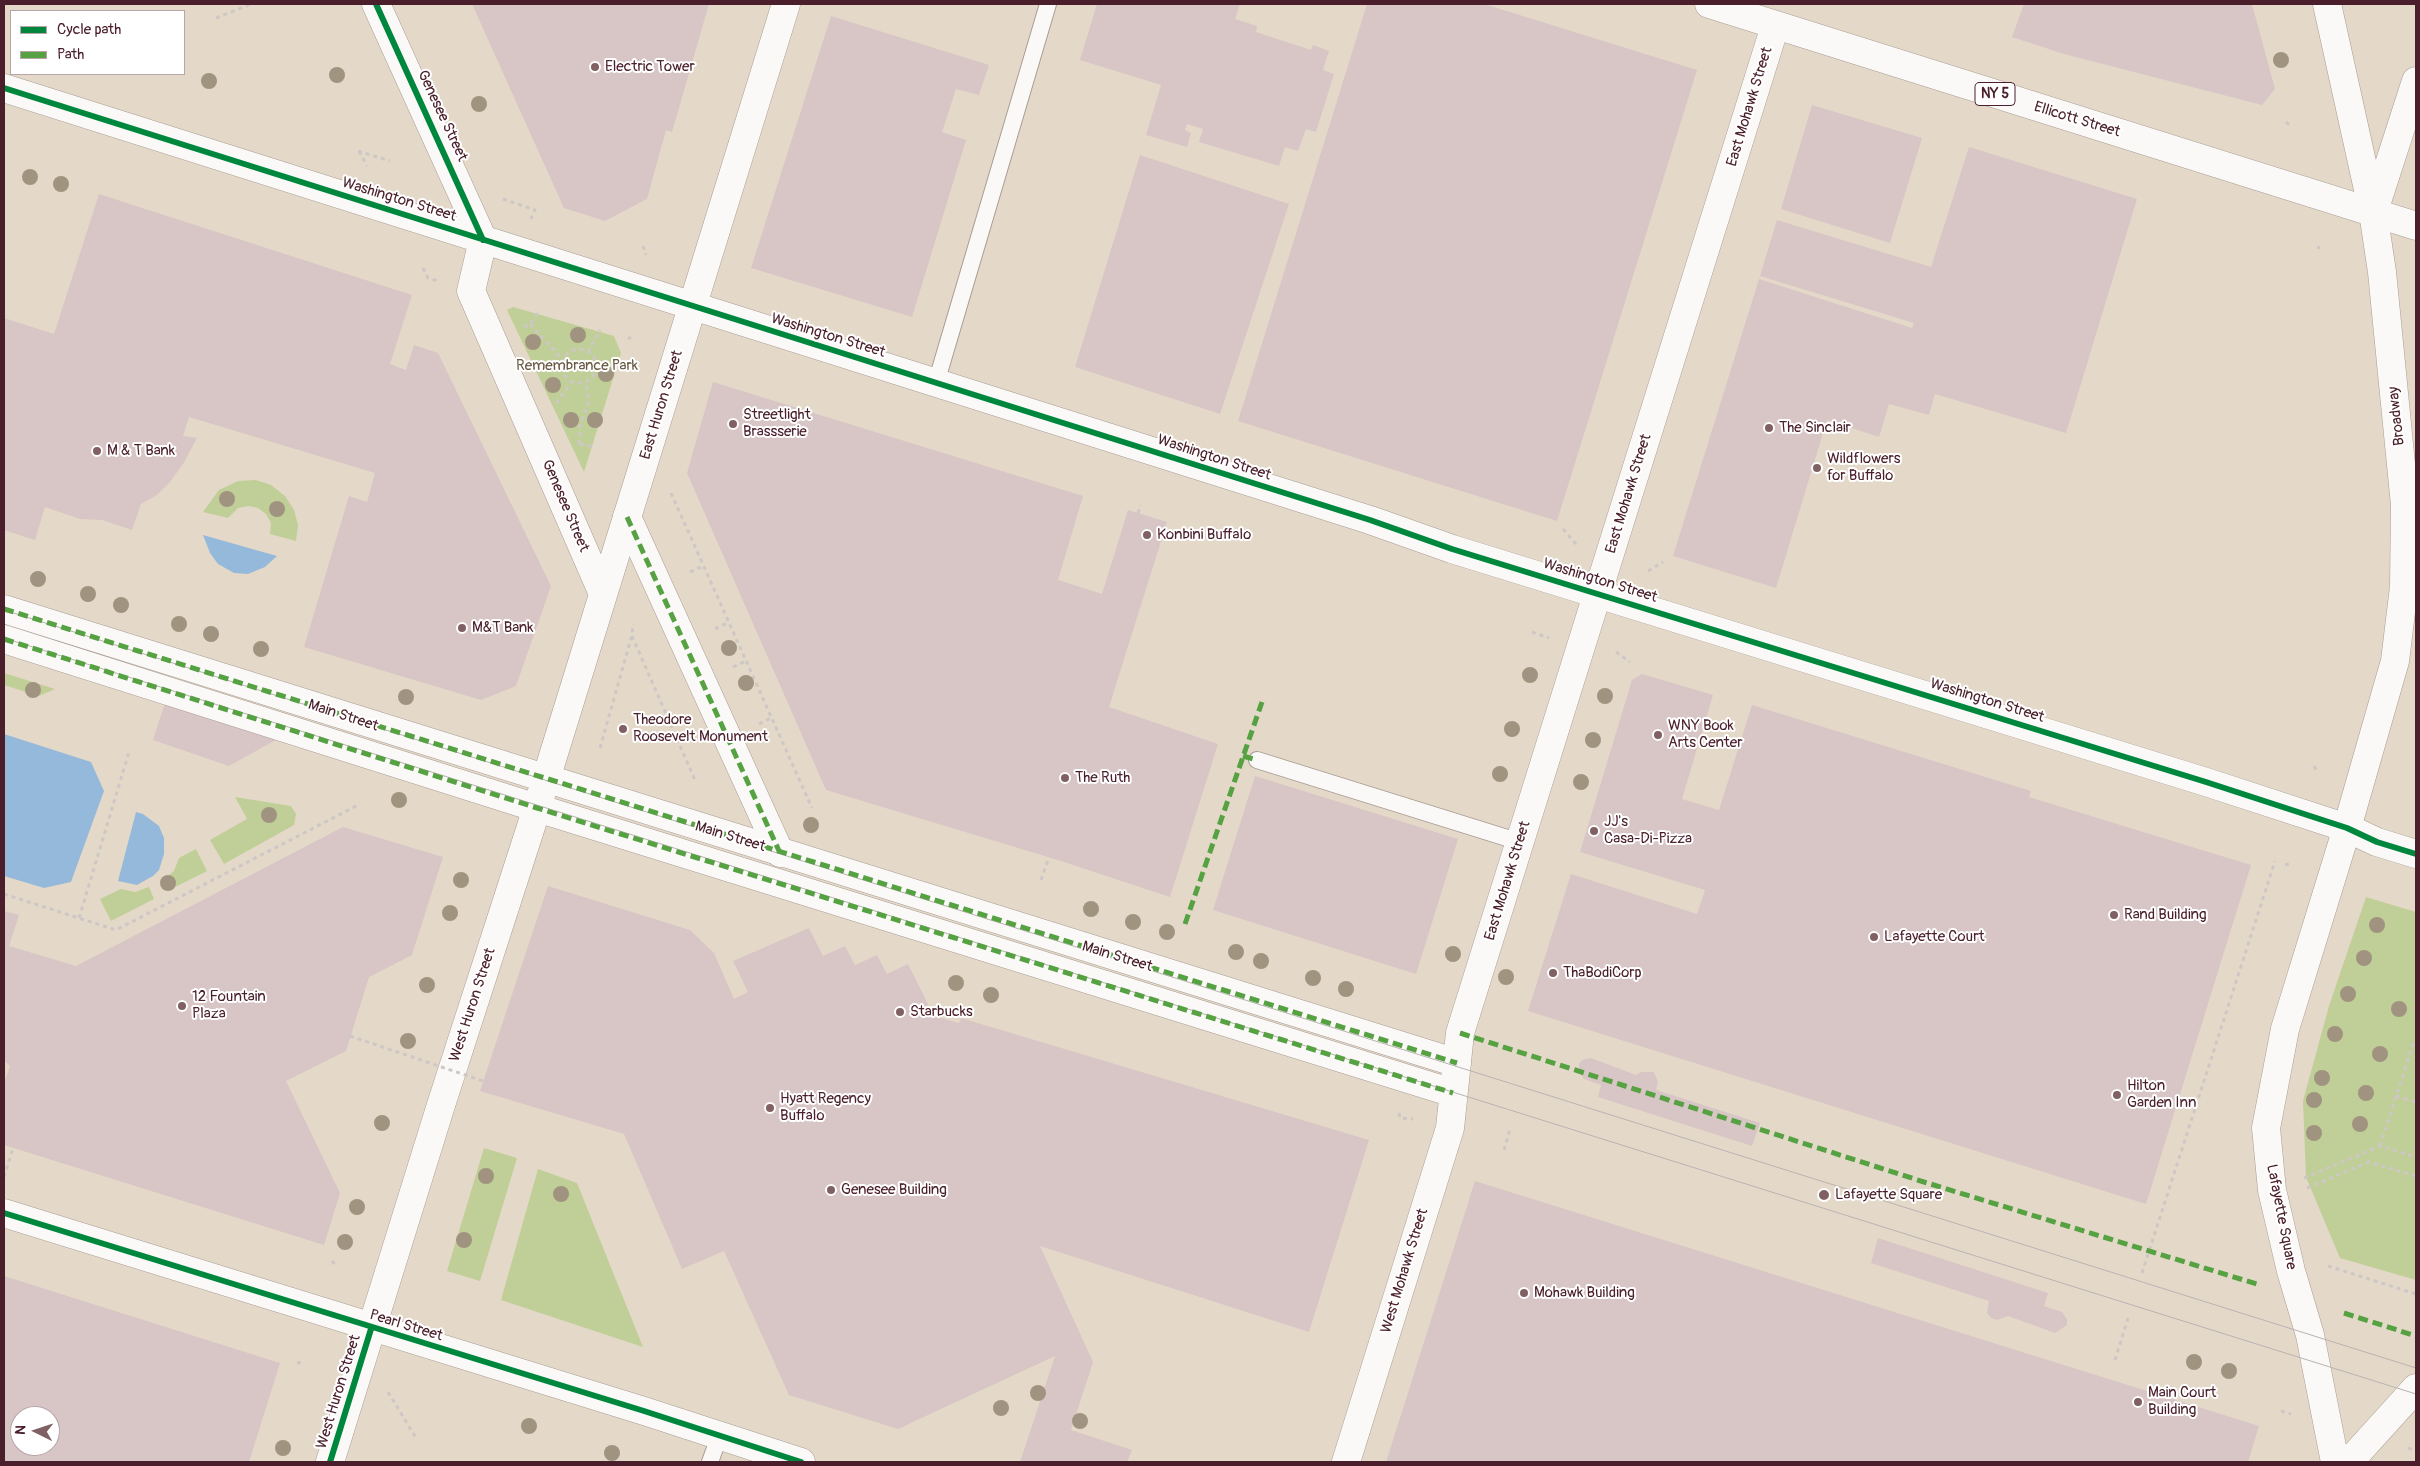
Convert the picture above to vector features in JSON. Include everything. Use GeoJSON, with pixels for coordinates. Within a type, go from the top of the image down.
{"type":"FeatureCollection","features":[{"type":"Feature","properties":{"kind":"street","name":"Genesee Street"},"geometry":{"type":"LineString","coordinates":[[376,4],[483,240],[471,291],[603,594]]}},
{"type":"Feature","properties":{"kind":"street","name":"East Huron Street"},"geometry":{"type":"LineString","coordinates":[[537,807],[786,4]]}},
{"type":"Feature","properties":{"kind":"street","name":"Ellicott Street"},"geometry":{"type":"LineString","coordinates":[[1709,4],[2416,226]]}},
{"type":"Feature","properties":{"kind":"street","name":"Broadway"},"geometry":{"type":"LineString","coordinates":[[2327,4],[2373,212],[2382,272],[2406,505],[2404,587],[2394,661],[2347,828]]}},
{"type":"Feature","properties":{"kind":"street","name":"East Mohawk Street"},"geometry":{"type":"LineString","coordinates":[[1455,1078],[1460,1033],[1775,26]]}},
{"type":"Feature","properties":{"kind":"street"},"geometry":{"type":"LineString","coordinates":[[2373,212],[2416,82]]}},
{"type":"Feature","properties":{"kind":"street","name":"Washington Street"},"geometry":{"type":"LineString","coordinates":[[4,88],[1370,520],[1452,549],[2347,828],[2377,842],[2416,854]]}},
{"type":"Feature","properties":{"kind":"street"},"geometry":{"type":"LineString","coordinates":[[627,517],[780,853]]}},
{"type":"Feature","properties":{"kind":"street","name":"Main Street"},"geometry":{"type":"LineString","coordinates":[[4,609],[780,853],[1455,1078]]}},
{"type":"Feature","properties":{"kind":"street","name":"Main Street"},"geometry":{"type":"LineString","coordinates":[[4,639],[537,807],[1455,1078]]}},
{"type":"Feature","properties":{"kind":"street","name":"West Huron Street"},"geometry":{"type":"LineString","coordinates":[[330,1462],[537,807]]}},
{"type":"Feature","properties":{"kind":"street","name":"Lafayette Square"},"geometry":{"type":"LineString","coordinates":[[2335,1462],[2310,1335],[2291,1271],[2272,1190],[2266,1128],[2285,1029],[2347,828]]}},
{"type":"Feature","properties":{"kind":"street","name":"West Mohawk Street"},"geometry":{"type":"LineString","coordinates":[[1346,1462],[1450,1128],[1455,1078]]}},
{"type":"Feature","properties":{"kind":"street","name":"Pearl Street"},"geometry":{"type":"LineString","coordinates":[[4,1213],[644,1411],[718,1437],[801,1462]]}},
{"type":"Feature","properties":{"kind":"street"},"geometry":{"type":"LineString","coordinates":[[2349,1462],[2416,1388]]}},
{"type":"Feature","properties":{"kind":"lane"},"geometry":{"type":"LineString","coordinates":[[936,383],[1048,4]]}},
{"type":"Feature","properties":{"kind":"lane"},"geometry":{"type":"LineString","coordinates":[[1257,760],[1520,842]]}},
{"type":"Feature","properties":{"kind":"lane"},"geometry":{"type":"LineString","coordinates":[[710,1462],[718,1437]]}},
{"type":"Feature","properties":{"kind":"path"},"geometry":{"type":"LineString","coordinates":[[216,18],[250,4]]}},
{"type":"Feature","properties":{"kind":"path"},"geometry":{"type":"LineString","coordinates":[[2286,122],[2292,127]]}},
{"type":"Feature","properties":{"kind":"path"},"geometry":{"type":"LineString","coordinates":[[368,169],[358,151],[390,161]]}},
{"type":"Feature","properties":{"kind":"path"},"geometry":{"type":"LineString","coordinates":[[502,198],[535,210]]}},
{"type":"Feature","properties":{"kind":"path"},"geometry":{"type":"LineString","coordinates":[[643,246],[646,256]]}},
{"type":"Feature","properties":{"kind":"path"},"geometry":{"type":"LineString","coordinates":[[423,268],[428,278],[441,282]]}},
{"type":"Feature","properties":{"kind":"path"},"geometry":{"type":"LineString","coordinates":[[521,331],[530,324],[538,311]]}},
{"type":"Feature","properties":{"kind":"path"},"geometry":{"type":"LineString","coordinates":[[530,324],[563,360],[564,375],[572,382],[586,382],[594,376],[596,365],[593,355],[588,352],[579,349],[574,350],[563,360]]}},
{"type":"Feature","properties":{"kind":"path"},"geometry":{"type":"LineString","coordinates":[[588,352],[600,330]]}},
{"type":"Feature","properties":{"kind":"path"},"geometry":{"type":"LineString","coordinates":[[556,404],[572,382]]}},
{"type":"Feature","properties":{"kind":"path"},"geometry":{"type":"LineString","coordinates":[[579,444],[580,427],[589,400],[586,382]]}},
{"type":"Feature","properties":{"kind":"path"},"geometry":{"type":"LineString","coordinates":[[573,447],[579,444],[595,447]]}},
{"type":"Feature","properties":{"kind":"path"},"geometry":{"type":"LineString","coordinates":[[668,486],[812,808]]}},
{"type":"Feature","properties":{"kind":"path"},"geometry":{"type":"LineString","coordinates":[[1138,513],[1141,505]]}},
{"type":"Feature","properties":{"kind":"path"},"geometry":{"type":"LineString","coordinates":[[1563,529],[1578,546]]}},
{"type":"Feature","properties":{"kind":"path"},"geometry":{"type":"LineString","coordinates":[[1648,571],[1663,562]]}},
{"type":"Feature","properties":{"kind":"path"},"geometry":{"type":"LineString","coordinates":[[686,573],[703,566]]}},
{"type":"Feature","properties":{"kind":"path"},"geometry":{"type":"LineString","coordinates":[[600,748],[632,635],[633,615]]}},
{"type":"Feature","properties":{"kind":"path"},"geometry":{"type":"LineString","coordinates":[[712,630],[728,622]]}},
{"type":"Feature","properties":{"kind":"path"},"geometry":{"type":"LineString","coordinates":[[1532,632],[1552,639]]}},
{"type":"Feature","properties":{"kind":"path"},"geometry":{"type":"LineString","coordinates":[[632,635],[695,780]]}},
{"type":"Feature","properties":{"kind":"path"},"geometry":{"type":"LineString","coordinates":[[1613,650],[1630,662]]}},
{"type":"Feature","properties":{"kind":"path"},"geometry":{"type":"LineString","coordinates":[[730,668],[746,661]]}},
{"type":"Feature","properties":{"kind":"path"},"geometry":{"type":"LineString","coordinates":[[756,725],[771,718]]}},
{"type":"Feature","properties":{"kind":"path"},"geometry":{"type":"LineString","coordinates":[[79,918],[129,752]]}},
{"type":"Feature","properties":{"kind":"path"},"geometry":{"type":"LineString","coordinates":[[2314,766],[2317,771]]}},
{"type":"Feature","properties":{"kind":"path"},"geometry":{"type":"LineString","coordinates":[[4,894],[116,930],[360,804]]}},
{"type":"Feature","properties":{"kind":"path"},"geometry":{"type":"LineString","coordinates":[[1041,880],[1049,857]]}},
{"type":"Feature","properties":{"kind":"path"},"geometry":{"type":"LineString","coordinates":[[2142,1272],[2275,861]]}},
{"type":"Feature","properties":{"kind":"path"},"geometry":{"type":"LineString","coordinates":[[350,1036],[483,1081]]}},
{"type":"Feature","properties":{"kind":"path"},"geometry":{"type":"LineString","coordinates":[[2380,1146],[2414,1041],[2416,1041]]}},
{"type":"Feature","properties":{"kind":"path"},"geometry":{"type":"LineString","coordinates":[[2396,1096],[2416,1102]]}},
{"type":"Feature","properties":{"kind":"path"},"geometry":{"type":"LineString","coordinates":[[1504,1150],[1510,1129]]}},
{"type":"Feature","properties":{"kind":"path"},"geometry":{"type":"LineString","coordinates":[[2299,1180],[2380,1146],[2416,1157]]}},
{"type":"Feature","properties":{"kind":"path"},"geometry":{"type":"LineString","coordinates":[[4,1177],[13,1148]]}},
{"type":"Feature","properties":{"kind":"path"},"geometry":{"type":"LineString","coordinates":[[2302,1190],[2369,1162],[2416,1176]]}},
{"type":"Feature","properties":{"kind":"path"},"geometry":{"type":"LineString","coordinates":[[332,1262],[337,1267]]}},
{"type":"Feature","properties":{"kind":"path"},"geometry":{"type":"LineString","coordinates":[[2328,1266],[2416,1294]]}},
{"type":"Feature","properties":{"kind":"path"},"geometry":{"type":"LineString","coordinates":[[2116,1360],[2129,1315]]}},
{"type":"Feature","properties":{"kind":"path"},"geometry":{"type":"LineString","coordinates":[[297,1363],[305,1362]]}},
{"type":"Feature","properties":{"kind":"path"},"geometry":{"type":"LineString","coordinates":[[388,1392],[416,1438]]}},
{"type":"Feature","properties":{"kind":"path"},"geometry":{"type":"LineString","coordinates":[[2408,1448],[2416,1451]]}},
{"type":"Feature","properties":{"kind":"green space","name":"Remembrance Park"},"geometry":{"type":"Polygon","coordinates":[[[513,307],[614,336],[621,353],[584,472],[507,310],[513,307]]]}},
{"type":"Feature","properties":{"kind":"green space"},"geometry":{"type":"Polygon","coordinates":[[[256,480],[271,485],[285,496],[294,510],[298,525],[296,541],[270,534],[271,523],[266,514],[258,508],[249,506],[238,508],[228,518],[203,512],[219,490],[238,481],[256,480]]]}},
{"type":"Feature","properties":{"kind":"green space"},"geometry":{"type":"Polygon","coordinates":[[[4,673],[55,689],[39,696],[4,685],[4,673]]]}},
{"type":"Feature","properties":{"kind":"green space"},"geometry":{"type":"Polygon","coordinates":[[[235,797],[291,806],[296,814],[294,825],[224,864],[210,840],[247,819],[235,797]]]}},
{"type":"Feature","properties":{"kind":"green space"},"geometry":{"type":"Polygon","coordinates":[[[196,849],[207,871],[167,891],[162,881],[174,871],[179,858],[196,849]]]}},
{"type":"Feature","properties":{"kind":"green space"},"geometry":{"type":"Polygon","coordinates":[[[149,887],[154,899],[111,921],[100,899],[121,889],[135,892],[149,887]]]}},
{"type":"Feature","properties":{"kind":"green space"},"geometry":{"type":"Polygon","coordinates":[[[2366,897],[2416,912],[2416,1280],[2340,1258],[2306,1177],[2303,1101],[2329,1006],[2366,897]]]}},
{"type":"Feature","properties":{"kind":"green space"},"geometry":{"type":"Polygon","coordinates":[[[484,1148],[517,1158],[480,1281],[447,1271],[484,1148]]]}},
{"type":"Feature","properties":{"kind":"green space"},"geometry":{"type":"Polygon","coordinates":[[[538,1169],[577,1183],[643,1347],[501,1300],[538,1169]]]}},
{"type":"Feature","properties":{"kind":"water"},"geometry":{"type":"Polygon","coordinates":[[[203,535],[277,556],[265,567],[248,574],[234,573],[218,564],[210,553],[203,535]]]}},
{"type":"Feature","properties":{"kind":"water"},"geometry":{"type":"Polygon","coordinates":[[[4,734],[91,762],[104,791],[71,882],[44,888],[4,876],[4,734]]]}},
{"type":"Feature","properties":{"kind":"water"},"geometry":{"type":"Polygon","coordinates":[[[136,812],[143,814],[159,826],[164,838],[164,854],[159,870],[153,876],[137,885],[118,881],[136,812]]]}},
{"type":"Feature","properties":{"kind":"building","name":"Electric Tower"},"geometry":{"type":"Polygon","coordinates":[[[472,4],[709,4],[672,132],[666,130],[647,199],[605,221],[564,208],[472,4]]]}},
{"type":"Feature","properties":{"kind":"building"},"geometry":{"type":"Polygon","coordinates":[[[1097,4],[1240,4],[1235,19],[1257,26],[1256,32],[1311,50],[1313,45],[1329,51],[1323,70],[1334,74],[1316,132],[1306,129],[1298,151],[1285,147],[1279,166],[1199,142],[1203,129],[1187,124],[1185,130],[1191,133],[1187,147],[1146,135],[1161,85],[1080,60],[1097,4]]]}},
{"type":"Feature","properties":{"kind":"building"},"geometry":{"type":"Polygon","coordinates":[[[1367,4],[1484,4],[1697,70],[1557,521],[1238,421],[1367,4]]]}},
{"type":"Feature","properties":{"kind":"building"},"geometry":{"type":"Polygon","coordinates":[[[2024,4],[2252,4],[2275,89],[2262,105],[2064,54],[2012,37],[2024,4]]]}},
{"type":"Feature","properties":{"kind":"building"},"geometry":{"type":"Polygon","coordinates":[[[831,16],[989,65],[979,95],[956,89],[942,132],[966,140],[912,317],[751,268],[831,16]]]}},
{"type":"Feature","properties":{"kind":"building"},"geometry":{"type":"Polygon","coordinates":[[[1812,105],[1922,138],[1890,243],[1781,209],[1812,105]]]}},
{"type":"Feature","properties":{"kind":"building"},"geometry":{"type":"Polygon","coordinates":[[[1969,147],[2137,199],[2066,433],[1935,394],[1929,415],[1889,404],[1879,437],[1827,420],[1776,588],[1673,556],[1759,279],[1912,328],[1914,323],[1760,276],[1777,220],[1931,267],[1969,147]]]}},
{"type":"Feature","properties":{"kind":"building"},"geometry":{"type":"Polygon","coordinates":[[[1140,155],[1289,204],[1220,414],[1075,367],[1140,155]]]}},
{"type":"Feature","properties":{"kind":"building","name":"M & T Bank"},"geometry":{"type":"Polygon","coordinates":[[[99,194],[412,295],[390,364],[406,370],[414,345],[438,353],[551,586],[516,686],[481,700],[304,647],[349,496],[367,502],[375,473],[189,417],[183,436],[197,438],[183,464],[170,482],[157,495],[141,504],[132,530],[102,520],[80,519],[45,507],[35,540],[4,530],[4,318],[54,334],[99,194]]]}},
{"type":"Feature","properties":{"kind":"building"},"geometry":{"type":"Polygon","coordinates":[[[713,382],[1083,496],[1058,580],[1102,594],[1128,510],[1167,522],[1109,707],[1218,744],[1170,897],[1058,860],[826,790],[687,473],[713,382]]]}},
{"type":"Feature","properties":{"kind":"building"},"geometry":{"type":"Polygon","coordinates":[[[1642,674],[1713,695],[1682,799],[1719,810],[1752,705],[2031,791],[2029,797],[2251,865],[2146,1204],[1528,1011],[1571,874],[1697,914],[1705,890],[1580,852],[1632,680],[1642,674]]]}},
{"type":"Feature","properties":{"kind":"building"},"geometry":{"type":"Polygon","coordinates":[[[166,700],[283,736],[229,766],[153,740],[166,700]]]}},
{"type":"Feature","properties":{"kind":"building"},"geometry":{"type":"Polygon","coordinates":[[[1255,776],[1458,839],[1416,974],[1213,910],[1255,776]]]}},
{"type":"Feature","properties":{"kind":"building","name":"12 Fountain Plaza"},"geometry":{"type":"Polygon","coordinates":[[[343,827],[443,857],[412,955],[369,977],[346,1051],[286,1081],[340,1193],[324,1245],[4,1145],[4,1083],[10,1066],[4,1060],[4,911],[19,915],[9,946],[76,966],[343,827]]]}},
{"type":"Feature","properties":{"kind":"building","name":"Genesee Building"},"geometry":{"type":"Polygon","coordinates":[[[548,886],[690,930],[714,953],[734,999],[748,992],[733,961],[809,928],[823,956],[845,946],[855,965],[877,955],[887,974],[908,964],[934,1016],[959,1023],[961,1018],[1369,1140],[1309,1332],[1040,1246],[1093,1362],[1071,1430],[1132,1450],[1127,1462],[1020,1462],[1055,1356],[898,1429],[789,1395],[724,1251],[682,1269],[624,1134],[480,1091],[548,886]]]}},
{"type":"Feature","properties":{"kind":"building"},"geometry":{"type":"Polygon","coordinates":[[[1591,1058],[1636,1075],[1641,1072],[1654,1072],[1658,1082],[1656,1090],[1760,1123],[1752,1146],[1598,1097],[1601,1085],[1584,1079],[1579,1071],[1579,1064],[1582,1060],[1591,1058]]]}},
{"type":"Feature","properties":{"kind":"building"},"geometry":{"type":"Polygon","coordinates":[[[1475,1181],[2259,1426],[2248,1462],[1386,1462],[1475,1181]]]}},
{"type":"Feature","properties":{"kind":"building"},"geometry":{"type":"Polygon","coordinates":[[[1878,1238],[2048,1293],[2044,1306],[2062,1312],[2067,1319],[2067,1325],[2055,1333],[2008,1316],[1997,1320],[1991,1318],[1987,1313],[1989,1301],[1871,1263],[1878,1238]]]}},
{"type":"Feature","properties":{"kind":"building"},"geometry":{"type":"Polygon","coordinates":[[[4,1276],[280,1363],[249,1462],[4,1462],[4,1276]]]}},
{"type":"Feature","properties":{"kind":"tram line"},"geometry":{"type":"LineString","coordinates":[[4,610],[2416,1368]]}},
{"type":"Feature","properties":{"kind":"tram line"},"geometry":{"type":"LineString","coordinates":[[4,638],[2416,1394]]}},
{"type":"Feature","properties":{"kind":"marked path"},"geometry":{"type":"LineString","coordinates":[[627,517],[780,853]]}},
{"type":"Feature","properties":{"kind":"marked path"},"geometry":{"type":"LineString","coordinates":[[4,609],[1457,1063]]}},
{"type":"Feature","properties":{"kind":"marked path"},"geometry":{"type":"LineString","coordinates":[[4,639],[537,808],[1453,1093]]}},
{"type":"Feature","properties":{"kind":"marked path"},"geometry":{"type":"LineString","coordinates":[[1185,924],[1262,702]]}},
{"type":"Feature","properties":{"kind":"marked path"},"geometry":{"type":"LineString","coordinates":[[1243,756],[1257,760]]}},
{"type":"Feature","properties":{"kind":"marked path"},"geometry":{"type":"LineString","coordinates":[[1460,1033],[1924,1182],[2260,1285]]}},
{"type":"Feature","properties":{"kind":"marked path"},"geometry":{"type":"LineString","coordinates":[[2344,1313],[2416,1336]]}},
{"type":"Feature","properties":{"kind":"cycle path"},"geometry":{"type":"LineString","coordinates":[[376,4],[483,240]]}},
{"type":"Feature","properties":{"kind":"cycle path"},"geometry":{"type":"LineString","coordinates":[[4,88],[1370,520],[1452,549],[2206,782],[2347,828],[2377,842],[2416,854]]}},
{"type":"Feature","properties":{"kind":"cycle path"},"geometry":{"type":"LineString","coordinates":[[4,1213],[644,1411],[801,1462]]}},
{"type":"Feature","properties":{"kind":"cycle path"},"geometry":{"type":"LineString","coordinates":[[330,1462],[371,1329]]}},
{"type":"Feature","properties":{"kind":"place","name":"Electric Tower"},"geometry":{"type":"Point","coordinates":[595,67]}},
{"type":"Feature","properties":{"kind":"place","name":"Streetlight Brassserie"},"geometry":{"type":"Point","coordinates":[733,424]}},
{"type":"Feature","properties":{"kind":"place","name":"The Sinclair"},"geometry":{"type":"Point","coordinates":[1769,428]}},
{"type":"Feature","properties":{"kind":"place","name":"M & T Bank"},"geometry":{"type":"Point","coordinates":[97,451]}},
{"type":"Feature","properties":{"kind":"place","name":"Wildflowers for Buffalo"},"geometry":{"type":"Point","coordinates":[1817,468]}},
{"type":"Feature","properties":{"kind":"place","name":"Konbini Buffalo"},"geometry":{"type":"Point","coordinates":[1147,535]}},
{"type":"Feature","properties":{"kind":"place","name":"M&T Bank"},"geometry":{"type":"Point","coordinates":[462,628]}},
{"type":"Feature","properties":{"kind":"place","name":"Theodore Roosevelt Monument"},"geometry":{"type":"Point","coordinates":[623,729]}},
{"type":"Feature","properties":{"kind":"place","name":"WNY Book Arts Center"},"geometry":{"type":"Point","coordinates":[1658,735]}},
{"type":"Feature","properties":{"kind":"place","name":"The Ruth"},"geometry":{"type":"Point","coordinates":[1065,778]}},
{"type":"Feature","properties":{"kind":"place","name":"JJ's Casa-Di-Pizza"},"geometry":{"type":"Point","coordinates":[1594,831]}},
{"type":"Feature","properties":{"kind":"place","name":"Rand Building"},"geometry":{"type":"Point","coordinates":[2114,915]}},
{"type":"Feature","properties":{"kind":"place","name":"Lafayette Court"},"geometry":{"type":"Point","coordinates":[1874,937]}},
{"type":"Feature","properties":{"kind":"place","name":"ThaBodiCorp"},"geometry":{"type":"Point","coordinates":[1553,973]}},
{"type":"Feature","properties":{"kind":"place","name":"12 Fountain Plaza"},"geometry":{"type":"Point","coordinates":[182,1006]}},
{"type":"Feature","properties":{"kind":"place","name":"Starbucks"},"geometry":{"type":"Point","coordinates":[900,1012]}},
{"type":"Feature","properties":{"kind":"place","name":"Hilton Garden Inn"},"geometry":{"type":"Point","coordinates":[2117,1095]}},
{"type":"Feature","properties":{"kind":"place","name":"Hyatt Regency Buffalo"},"geometry":{"type":"Point","coordinates":[770,1108]}},
{"type":"Feature","properties":{"kind":"place","name":"Genesee Building"},"geometry":{"type":"Point","coordinates":[831,1190]}},
{"type":"Feature","properties":{"kind":"place","name":"Lafayette Square"},"geometry":{"type":"Point","coordinates":[1824,1195]}},
{"type":"Feature","properties":{"kind":"place","name":"Mohawk Building"},"geometry":{"type":"Point","coordinates":[1524,1293]}},
{"type":"Feature","properties":{"kind":"place","name":"Main Court Building"},"geometry":{"type":"Point","coordinates":[2138,1402]}}]}
